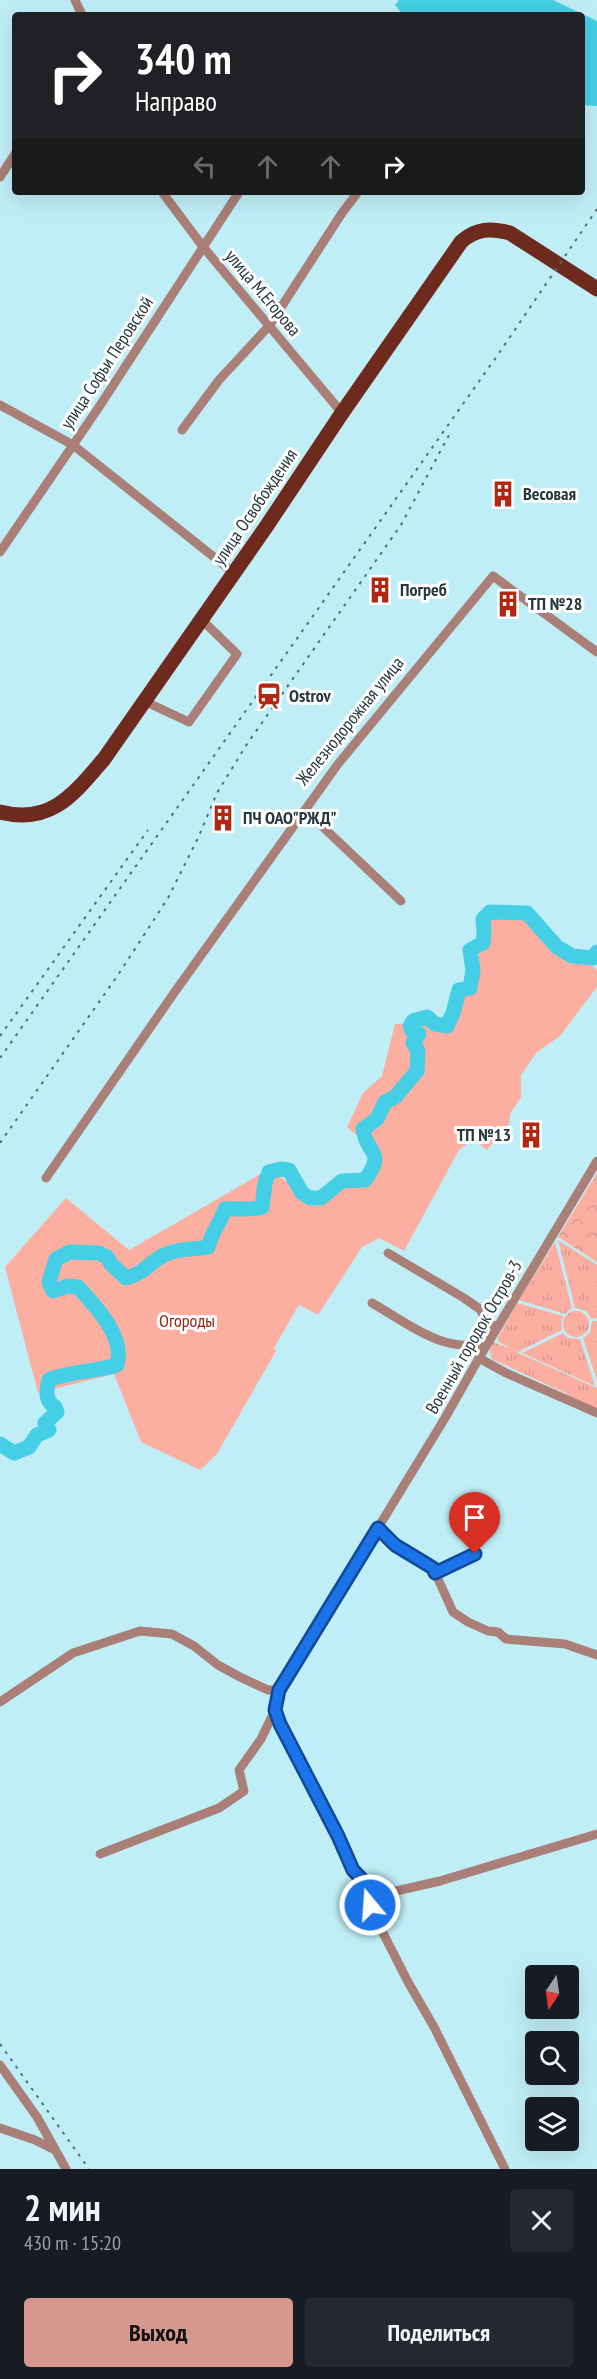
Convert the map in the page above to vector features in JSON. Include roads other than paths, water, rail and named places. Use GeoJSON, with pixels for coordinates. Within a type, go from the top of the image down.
{"type":"FeatureCollection","features":[{"type":"Feature","properties":{"kind":"main road","name":"улица Освобождения"},"geometry":{"type":"LineString","coordinates":[[0,812],[28,816],[58,806],[73,794],[104,759],[461,242],[470,234],[494,229],[510,233],[597,289]]}},
{"type":"Feature","properties":{"kind":"street"},"geometry":{"type":"LineString","coordinates":[[0,177],[12,159]]}},
{"type":"Feature","properties":{"kind":"street","name":"улица М.Егорова"},"geometry":{"type":"LineString","coordinates":[[164,195],[204,248],[342,413]]}},
{"type":"Feature","properties":{"kind":"street","name":"улица Софьи Перовской"},"geometry":{"type":"LineString","coordinates":[[0,552],[238,195]]}},
{"type":"Feature","properties":{"kind":"street"},"geometry":{"type":"LineString","coordinates":[[182,430],[219,380],[269,326],[355,195]]}},
{"type":"Feature","properties":{"kind":"street"},"geometry":{"type":"LineString","coordinates":[[0,405],[73,445],[234,573]]}},
{"type":"Feature","properties":{"kind":"street","name":"Железнодорожная улица"},"geometry":{"type":"LineString","coordinates":[[46,1178],[180,984],[338,764],[493,576],[597,652]]}},
{"type":"Feature","properties":{"kind":"street"},"geometry":{"type":"LineString","coordinates":[[144,701],[189,722],[196,713],[237,654],[201,619]]}},
{"type":"Feature","properties":{"kind":"street"},"geometry":{"type":"LineString","coordinates":[[305,810],[401,901]]}},
{"type":"Feature","properties":{"kind":"street","name":"Военный городок Остров-3"},"geometry":{"type":"LineString","coordinates":[[279,1690],[446,1418],[487,1343],[597,1161]]}},
{"type":"Feature","properties":{"kind":"street"},"geometry":{"type":"LineString","coordinates":[[387,1253],[464,1298],[481,1310],[485,1321],[497,1327]]}},
{"type":"Feature","properties":{"kind":"street"},"geometry":{"type":"LineString","coordinates":[[372,1304],[438,1342],[472,1347],[487,1343]]}},
{"type":"Feature","properties":{"kind":"street"},"geometry":{"type":"LineString","coordinates":[[479,1358],[506,1373],[597,1413]]}},
{"type":"Feature","properties":{"kind":"street"},"geometry":{"type":"LineString","coordinates":[[378,1528],[395,1545],[433,1568],[453,1612],[468,1622],[488,1631],[498,1632],[506,1639],[565,1644],[597,1655]]}},
{"type":"Feature","properties":{"kind":"street"},"geometry":{"type":"LineString","coordinates":[[435,1573],[475,1554]]}},
{"type":"Feature","properties":{"kind":"street"},"geometry":{"type":"LineString","coordinates":[[0,1702],[73,1653],[140,1631],[172,1634],[240,1677],[268,1690],[279,1690],[275,1710],[261,1739],[239,1770],[244,1791],[219,1808],[100,1854]]}},
{"type":"Feature","properties":{"kind":"street"},"geometry":{"type":"LineString","coordinates":[[275,1710],[353,1870],[372,1890],[396,1891],[440,1881],[597,1834]]}},
{"type":"Feature","properties":{"kind":"street"},"geometry":{"type":"LineString","coordinates":[[372,1890],[370,1905],[377,1921],[408,1983],[434,2027],[505,2169]]}},
{"type":"Feature","properties":{"kind":"street"},"geometry":{"type":"LineString","coordinates":[[0,2065],[37,2117],[66,2169]]}},
{"type":"Feature","properties":{"kind":"street"},"geometry":{"type":"LineString","coordinates":[[0,2128],[35,2140],[55,2150]]}},
{"type":"Feature","properties":{"kind":"water"},"geometry":{"type":"Polygon","coordinates":[[[399,0],[553,0],[578,12],[401,12],[395,5],[399,0]]]}},
{"type":"Feature","properties":{"kind":"water"},"geometry":{"type":"Polygon","coordinates":[[[585,15],[597,21],[597,106],[585,105],[585,15]]]}},
{"type":"Feature","properties":{"kind":"waterway"},"geometry":{"type":"LineString","coordinates":[[0,1444],[14,1453],[29,1447],[37,1435],[49,1430],[45,1423],[57,1412],[48,1399],[49,1380],[117,1365],[117,1343],[107,1323],[93,1304],[78,1287],[68,1286],[53,1291],[49,1282],[56,1259],[70,1252],[99,1253],[107,1257],[126,1278],[137,1274],[168,1253],[208,1247],[225,1209],[262,1207],[269,1172],[289,1170],[302,1193],[310,1198],[321,1198],[342,1181],[365,1180],[375,1158],[363,1129],[377,1119],[385,1102],[395,1097],[417,1071],[418,1051],[413,1043],[419,1034],[412,1031],[410,1026],[413,1021],[427,1017],[435,1024],[447,1026],[459,990],[470,988],[473,970],[470,950],[483,943],[483,919],[490,912],[527,913],[557,947],[572,956],[593,958],[597,952]]}},
{"type":"Feature","properties":{"kind":"railway"},"geometry":{"type":"LineString","coordinates":[[0,1058],[497,356],[597,209]]}},
{"type":"Feature","properties":{"kind":"railway"},"geometry":{"type":"LineString","coordinates":[[0,1143],[118,975],[168,898],[198,838],[217,793],[247,744],[401,525],[449,435]]}},
{"type":"Feature","properties":{"kind":"railway"},"geometry":{"type":"LineString","coordinates":[[0,1036],[148,830]]}},
{"type":"Feature","properties":{"kind":"railway"},"geometry":{"type":"LineString","coordinates":[[0,2044],[89,2169]]}},
{"type":"Feature","properties":{"kind":"place","name":"Весовая"},"geometry":{"type":"Point","coordinates":[503,494]}},
{"type":"Feature","properties":{"kind":"place","name":"Погреб"},"geometry":{"type":"Point","coordinates":[380,590]}},
{"type":"Feature","properties":{"kind":"place","name":"ТП №28"},"geometry":{"type":"Point","coordinates":[508,604]}},
{"type":"Feature","properties":{"kind":"place","name":"Ostrov"},"geometry":{"type":"Point","coordinates":[269,696]}},
{"type":"Feature","properties":{"kind":"place","name":"ПЧ ОАО\"РЖД\""},"geometry":{"type":"Point","coordinates":[223,818]}},
{"type":"Feature","properties":{"kind":"place","name":"ТП №13"},"geometry":{"type":"Point","coordinates":[531,1135]}},
{"type":"Feature","properties":{"kind":"park label","name":"Огороды"},"geometry":{"type":"Point","coordinates":[187,1321]}}]}
